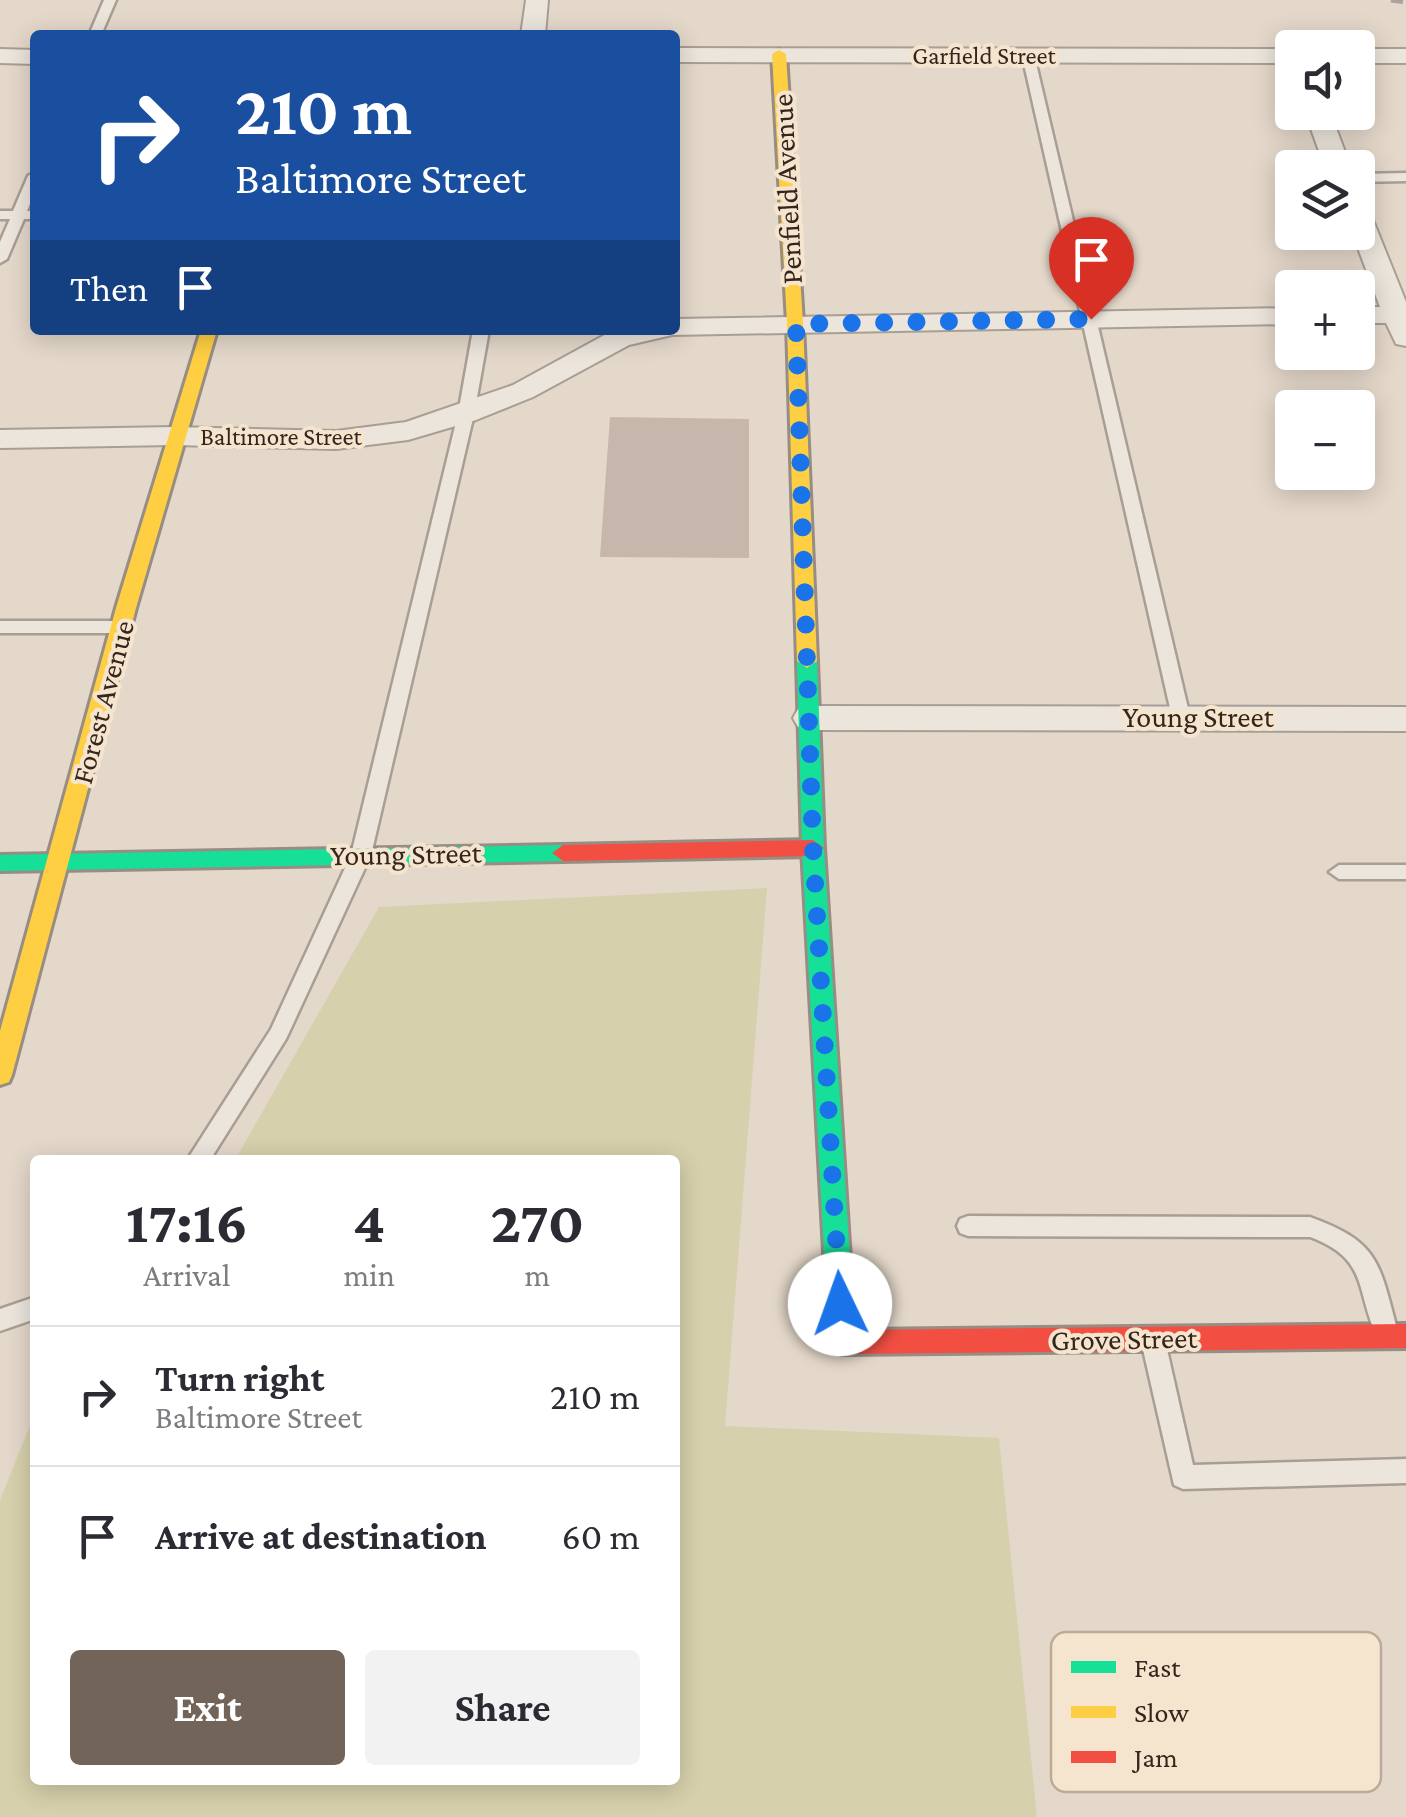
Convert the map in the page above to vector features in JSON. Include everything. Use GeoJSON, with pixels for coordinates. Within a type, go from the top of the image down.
{"type":"FeatureCollection","features":[{"type":"Feature","properties":{"kind":"street"},"geometry":{"type":"LineString","coordinates":[[534,30],[537,0]]}},
{"type":"Feature","properties":{"kind":"street","name":"Penfield Avenue"},"geometry":{"type":"LineString","coordinates":[[779,54],[796,324],[813,848],[842,1342]]}},
{"type":"Feature","properties":{"kind":"street","name":"Garfield Street"},"geometry":{"type":"LineString","coordinates":[[680,55],[1275,56]]}},
{"type":"Feature","properties":{"kind":"street"},"geometry":{"type":"LineString","coordinates":[[0,56],[30,57]]}},
{"type":"Feature","properties":{"kind":"street"},"geometry":{"type":"LineString","coordinates":[[1375,56],[1406,56]]}},
{"type":"Feature","properties":{"kind":"street"},"geometry":{"type":"LineString","coordinates":[[1373,250],[1403,322]]}},
{"type":"Feature","properties":{"kind":"street"},"geometry":{"type":"LineString","coordinates":[[680,327],[1275,316]]}},
{"type":"Feature","properties":{"kind":"street"},"geometry":{"type":"LineString","coordinates":[[1375,318],[1403,322]]}},
{"type":"Feature","properties":{"kind":"street","name":"Forest Avenue"},"geometry":{"type":"LineString","coordinates":[[0,1075],[61,864],[174,436],[207,335]]}},
{"type":"Feature","properties":{"kind":"street","name":"Baltimore Street"},"geometry":{"type":"LineString","coordinates":[[0,439],[174,436],[336,440],[408,431],[523,391],[620,338],[635,335]]}},
{"type":"Feature","properties":{"kind":"street","name":"Young Street"},"geometry":{"type":"LineString","coordinates":[[810,718],[1406,719]]}},
{"type":"Feature","properties":{"kind":"street","name":"Young Street"},"geometry":{"type":"LineString","coordinates":[[0,864],[813,848]]}},
{"type":"Feature","properties":{"kind":"street","name":"Grove Street"},"geometry":{"type":"LineString","coordinates":[[842,1342],[1397,1336]]}},
{"type":"Feature","properties":{"kind":"lane"},"geometry":{"type":"LineString","coordinates":[[97,30],[110,0]]}},
{"type":"Feature","properties":{"kind":"lane"},"geometry":{"type":"LineString","coordinates":[[1028,55],[1181,717]]}},
{"type":"Feature","properties":{"kind":"lane"},"geometry":{"type":"LineString","coordinates":[[1375,178],[1406,178]]}},
{"type":"Feature","properties":{"kind":"lane"},"geometry":{"type":"LineString","coordinates":[[0,258],[30,187]]}},
{"type":"Feature","properties":{"kind":"lane"},"geometry":{"type":"LineString","coordinates":[[0,215],[30,215]]}},
{"type":"Feature","properties":{"kind":"lane"},"geometry":{"type":"LineString","coordinates":[[201,1155],[279,1033],[360,855],[466,414],[480,335]]}},
{"type":"Feature","properties":{"kind":"lane"},"geometry":{"type":"LineString","coordinates":[[0,627],[123,627]]}},
{"type":"Feature","properties":{"kind":"lane"},"geometry":{"type":"LineString","coordinates":[[1339,872],[1406,872]]}},
{"type":"Feature","properties":{"kind":"lane"},"geometry":{"type":"LineString","coordinates":[[968,1226],[1310,1226],[1340,1236],[1366,1258],[1397,1336]]}},
{"type":"Feature","properties":{"kind":"lane"},"geometry":{"type":"LineString","coordinates":[[0,1320],[30,1310]]}},
{"type":"Feature","properties":{"kind":"lane"},"geometry":{"type":"LineString","coordinates":[[1153,1338],[1183,1477],[1406,1471]]}},
{"type":"Feature","properties":{"kind":"shaded area"},"geometry":{"type":"Polygon","coordinates":[[[767,888],[725,1426],[999,1438],[1037,1817],[0,1817],[0,1500],[30,1425],[30,1785],[680,1785],[680,1155],[238,1155],[379,907],[767,888]]]}},
{"type":"Feature","properties":{"kind":"building"},"geometry":{"type":"Polygon","coordinates":[[[610,417],[749,419],[749,558],[600,557],[610,417]]]}},
{"type":"Feature","properties":{"kind":"railway"},"geometry":{"type":"LineString","coordinates":[[1391,0],[1406,2]]}},
{"type":"Feature","properties":{"kind":"traffic: fast"},"geometry":{"type":"LineString","coordinates":[[807,661],[813,848],[840,1307]]}},
{"type":"Feature","properties":{"kind":"traffic: fast"},"geometry":{"type":"LineString","coordinates":[[0,863],[563,853]]}},
{"type":"Feature","properties":{"kind":"traffic: slow"},"geometry":{"type":"LineString","coordinates":[[779,54],[795,323],[807,661]]}},
{"type":"Feature","properties":{"kind":"traffic: slow"},"geometry":{"type":"LineString","coordinates":[[0,1075],[126,608],[208,335]]}},
{"type":"Feature","properties":{"kind":"traffic: jam"},"geometry":{"type":"LineString","coordinates":[[563,853],[813,848]]}},
{"type":"Feature","properties":{"kind":"traffic: jam"},"geometry":{"type":"LineString","coordinates":[[840,1307],[842,1342],[1406,1336]]}},
{"type":"Feature","properties":{"kind":"route"},"geometry":{"type":"LineString","coordinates":[[840,1304],[813,848],[796,324],[1091,319]]}}]}
